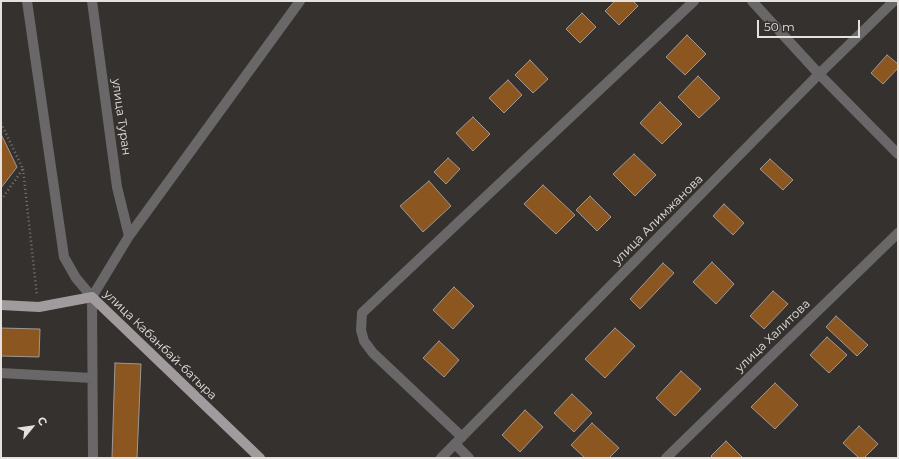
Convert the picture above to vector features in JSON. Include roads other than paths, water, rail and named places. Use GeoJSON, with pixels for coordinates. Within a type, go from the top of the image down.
{"type":"FeatureCollection","features":[{"type":"Feature","properties":{"kind":"main road","name":"улица Кабанбай-батыра"},"geometry":{"type":"LineString","coordinates":[[1,306],[39,307],[92,297],[260,458]]}},
{"type":"Feature","properties":{"kind":"street"},"geometry":{"type":"LineString","coordinates":[[27,1],[64,257],[76,278],[92,297]]}},
{"type":"Feature","properties":{"kind":"street","name":"улица Туран"},"geometry":{"type":"LineString","coordinates":[[92,1],[117,187],[129,236]]}},
{"type":"Feature","properties":{"kind":"street"},"geometry":{"type":"LineString","coordinates":[[93,458],[92,297],[129,236],[300,1]]}},
{"type":"Feature","properties":{"kind":"street"},"geometry":{"type":"LineString","coordinates":[[469,458],[458,440],[373,353],[364,341],[360,330],[362,313],[694,1]]}},
{"type":"Feature","properties":{"kind":"street"},"geometry":{"type":"LineString","coordinates":[[752,1],[820,74],[898,154]]}},
{"type":"Feature","properties":{"kind":"street","name":"улица Алимжанова"},"geometry":{"type":"LineString","coordinates":[[441,458],[894,1]]}},
{"type":"Feature","properties":{"kind":"street","name":"улица Халитова"},"geometry":{"type":"LineString","coordinates":[[666,458],[898,233]]}},
{"type":"Feature","properties":{"kind":"street"},"geometry":{"type":"LineString","coordinates":[[1,373],[92,378]]}}]}
